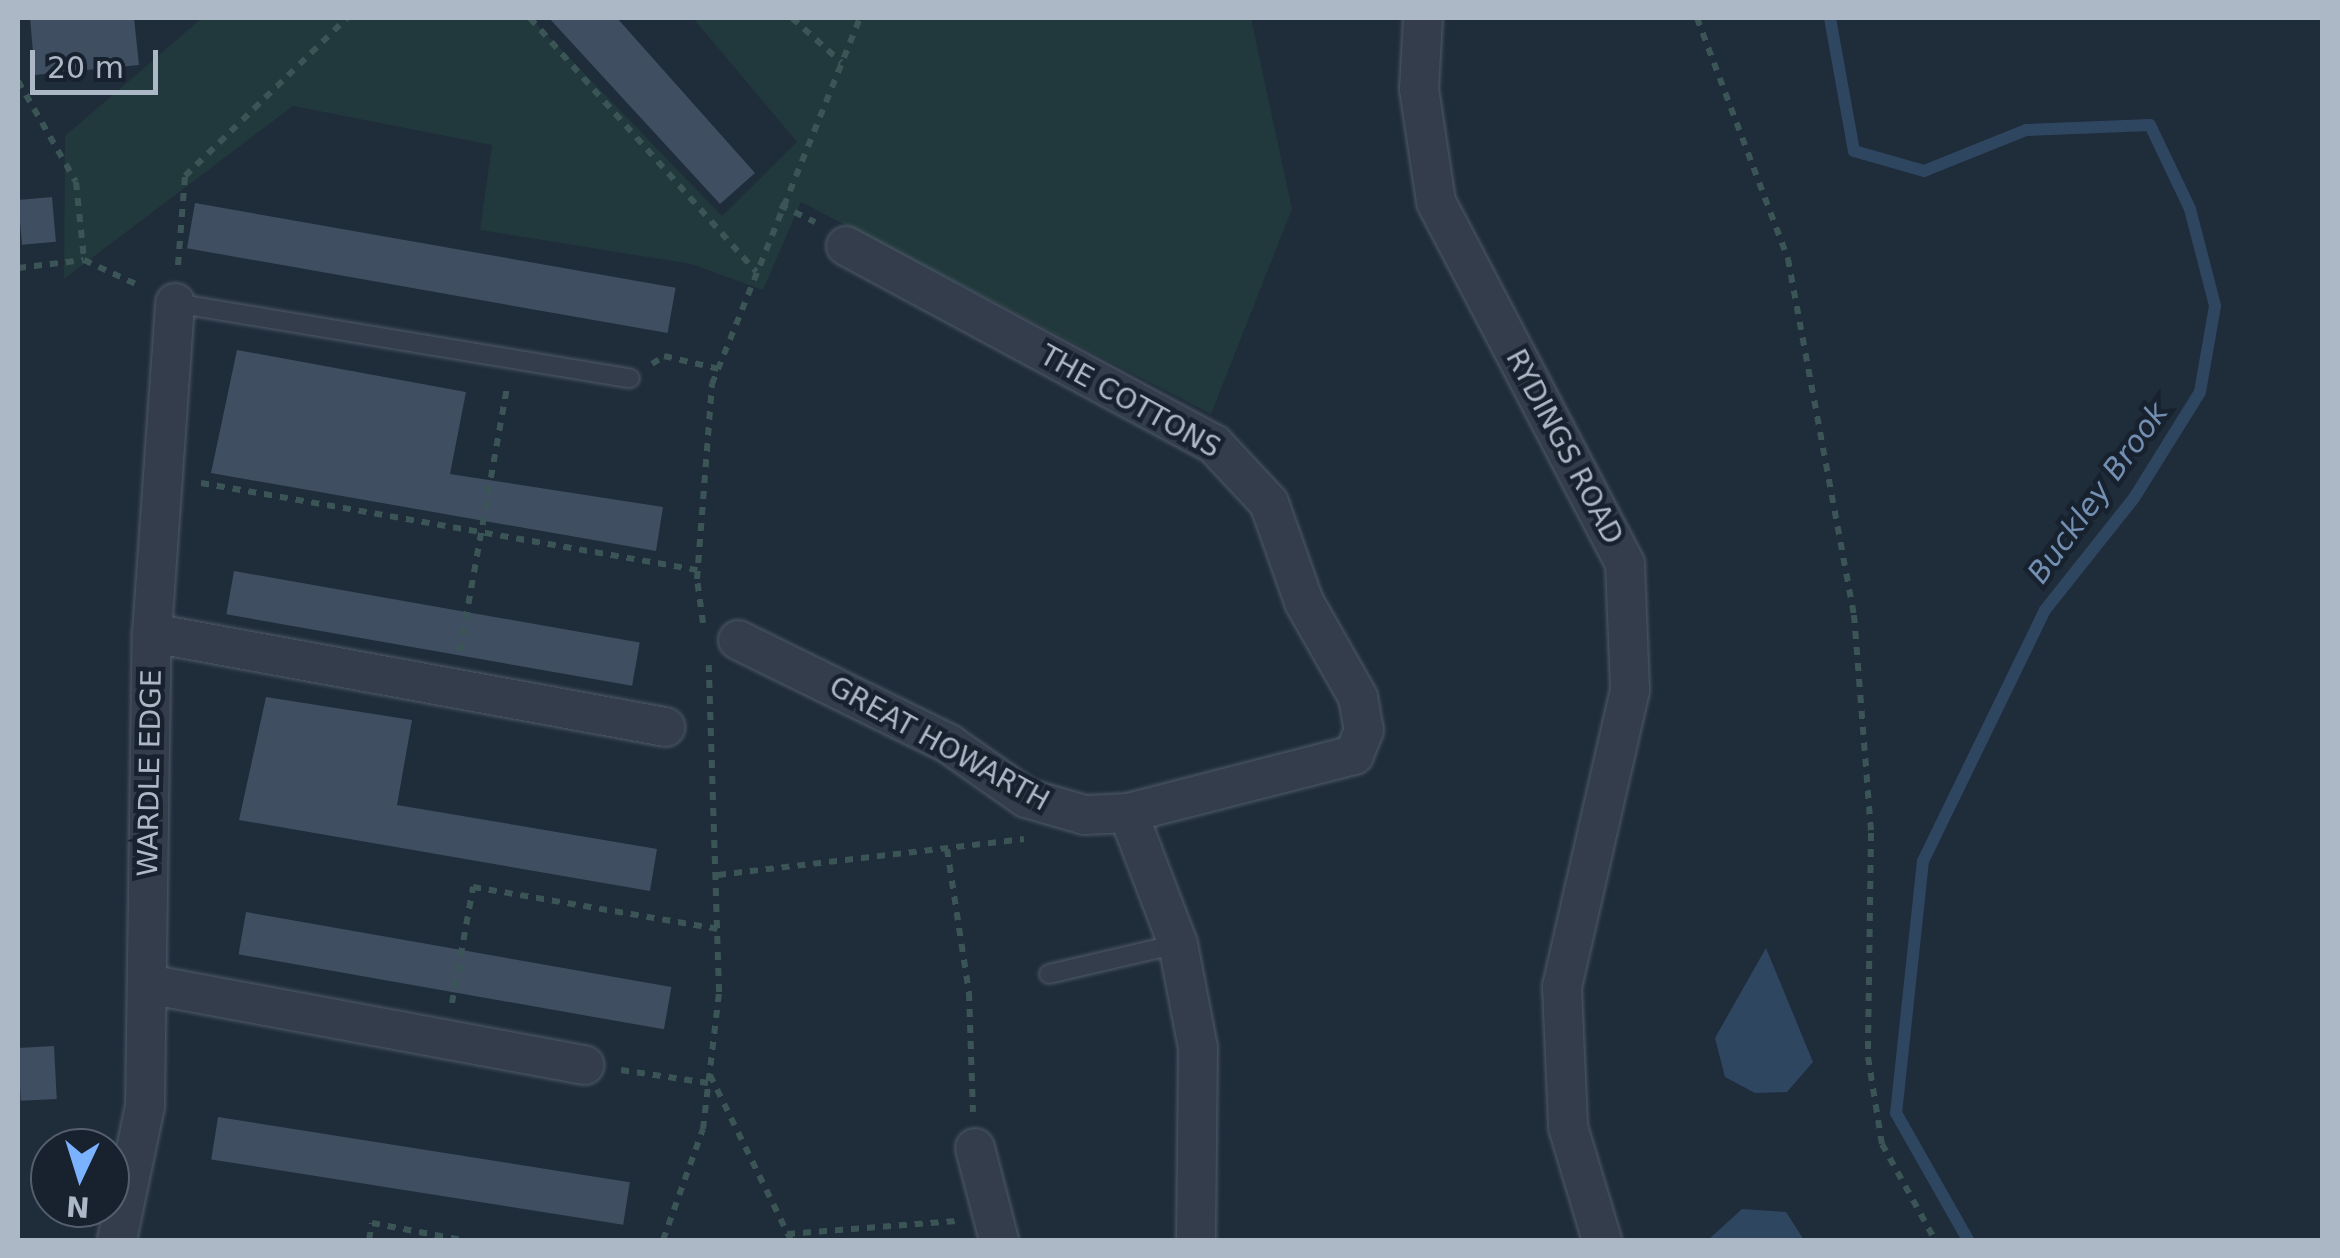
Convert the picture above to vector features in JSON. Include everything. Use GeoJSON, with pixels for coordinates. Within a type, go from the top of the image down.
{"type":"FeatureCollection","features":[{"type":"Feature","properties":{"kind":"street","name":"RYDINGS ROAD"},"geometry":{"type":"LineString","coordinates":[[1423,18],[1419,89],[1436,202],[1625,564],[1630,690],[1562,987],[1568,1127],[1602,1240]]}},
{"type":"Feature","properties":{"kind":"street","name":"THE COTTONS"},"geometry":{"type":"LineString","coordinates":[[846,246],[1214,444],[1269,503],[1297,588],[1358,697],[1364,730],[1354,755],[1128,813]]}},
{"type":"Feature","properties":{"kind":"street","name":"WARDLE EDGE"},"geometry":{"type":"LineString","coordinates":[[117,1240],[146,1106],[152,633],[175,303]]}},
{"type":"Feature","properties":{"kind":"street"},"geometry":{"type":"LineString","coordinates":[[152,633],[453,692],[665,728]]}},
{"type":"Feature","properties":{"kind":"street","name":"GREAT HOWARTH"},"geometry":{"type":"LineString","coordinates":[[738,640],[949,744],[1054,808],[1128,813]]}},
{"type":"Feature","properties":{"kind":"street"},"geometry":{"type":"LineString","coordinates":[[1128,813],[1178,944],[1198,1048],[1196,1240]]}},
{"type":"Feature","properties":{"kind":"street"},"geometry":{"type":"LineString","coordinates":[[147,984],[585,1065]]}},
{"type":"Feature","properties":{"kind":"street"},"geometry":{"type":"LineString","coordinates":[[974,1148],[996,1229]]}},
{"type":"Feature","properties":{"kind":"lane"},"geometry":{"type":"LineString","coordinates":[[175,303],[630,378]]}},
{"type":"Feature","properties":{"kind":"lane"},"geometry":{"type":"LineString","coordinates":[[1049,974],[1178,944]]}},
{"type":"Feature","properties":{"kind":"path"},"geometry":{"type":"LineString","coordinates":[[18,268],[84,260],[175,303],[185,176],[347,18]]}},
{"type":"Feature","properties":{"kind":"path"},"geometry":{"type":"LineString","coordinates":[[530,18],[756,272]]}},
{"type":"Feature","properties":{"kind":"path"},"geometry":{"type":"LineString","coordinates":[[792,18],[841,62]]}},
{"type":"Feature","properties":{"kind":"path"},"geometry":{"type":"LineString","coordinates":[[1697,18],[1788,260],[1854,616],[1871,833],[1868,1057],[1882,1144],[1935,1240]]}},
{"type":"Feature","properties":{"kind":"path"},"geometry":{"type":"LineString","coordinates":[[18,82],[76,182],[84,260]]}},
{"type":"Feature","properties":{"kind":"path"},"geometry":{"type":"LineString","coordinates":[[630,378],[664,356],[718,368]]}},
{"type":"Feature","properties":{"kind":"path"},"geometry":{"type":"LineString","coordinates":[[453,692],[512,358]]}},
{"type":"Feature","properties":{"kind":"path"},"geometry":{"type":"LineString","coordinates":[[163,477],[697,570]]}},
{"type":"Feature","properties":{"kind":"path"},"geometry":{"type":"LineString","coordinates":[[718,875],[1022,841],[1054,808]]}},
{"type":"Feature","properties":{"kind":"path"},"geometry":{"type":"LineString","coordinates":[[947,849],[969,993],[974,1148]]}},
{"type":"Feature","properties":{"kind":"path"},"geometry":{"type":"LineString","coordinates":[[446,1039],[472,886],[718,929]]}},
{"type":"Feature","properties":{"kind":"path"},"geometry":{"type":"LineString","coordinates":[[585,1065],[709,1079],[789,1237],[996,1229]]}},
{"type":"Feature","properties":{"kind":"path"},"geometry":{"type":"LineString","coordinates":[[369,1240],[372,1223],[461,1240]]}},
{"type":"Feature","properties":{"kind":"green space"},"geometry":{"type":"Polygon","coordinates":[[[202,18],[531,18],[722,216],[797,142],[693,18],[1251,18],[1292,209],[1211,414],[801,202],[763,290],[691,264],[480,230],[492,145],[293,106],[64,279],[65,136],[202,18]]]}},
{"type":"Feature","properties":{"kind":"water"},"geometry":{"type":"Polygon","coordinates":[[[1766,948],[1813,1062],[1787,1092],[1755,1093],[1725,1077],[1715,1038],[1766,948]]]}},
{"type":"Feature","properties":{"kind":"water"},"geometry":{"type":"Polygon","coordinates":[[[1742,1209],[1786,1212],[1804,1240],[1708,1240],[1742,1209]]]}},
{"type":"Feature","properties":{"kind":"building"},"geometry":{"type":"Polygon","coordinates":[[[30,18],[134,18],[139,65],[35,75],[30,18]]]}},
{"type":"Feature","properties":{"kind":"building"},"geometry":{"type":"Polygon","coordinates":[[[549,18],[617,18],[755,173],[720,204],[549,18]]]}},
{"type":"Feature","properties":{"kind":"building"},"geometry":{"type":"Polygon","coordinates":[[[52,197],[56,242],[22,245],[18,200],[52,197]]]}},
{"type":"Feature","properties":{"kind":"building"},"geometry":{"type":"Polygon","coordinates":[[[195,203],[676,288],[668,333],[187,248],[195,203]]]}},
{"type":"Feature","properties":{"kind":"building"},"geometry":{"type":"Polygon","coordinates":[[[237,350],[466,392],[450,474],[663,507],[656,551],[211,473],[237,350]]]}},
{"type":"Feature","properties":{"kind":"building"},"geometry":{"type":"Polygon","coordinates":[[[234,571],[640,643],[632,686],[226,614],[234,571]]]}},
{"type":"Feature","properties":{"kind":"building"},"geometry":{"type":"Polygon","coordinates":[[[266,697],[412,720],[397,805],[657,849],[650,891],[239,820],[266,697]]]}},
{"type":"Feature","properties":{"kind":"building"},"geometry":{"type":"Polygon","coordinates":[[[246,912],[671,987],[664,1029],[239,954],[246,912]]]}},
{"type":"Feature","properties":{"kind":"building"},"geometry":{"type":"Polygon","coordinates":[[[54,1046],[57,1099],[21,1101],[18,1048],[54,1046]]]}},
{"type":"Feature","properties":{"kind":"building"},"geometry":{"type":"Polygon","coordinates":[[[218,1117],[630,1182],[623,1225],[211,1159],[218,1117]]]}},
{"type":"Feature","properties":{"kind":"waterway","name":"Buckley Brook"},"geometry":{"type":"LineString","coordinates":[[1830,18],[1854,151],[1924,171],[2026,130],[2150,125],[2190,209],[2215,306],[2200,392],[2134,498],[2045,610],[1923,861],[1896,1113],[1968,1240]]}}]}
